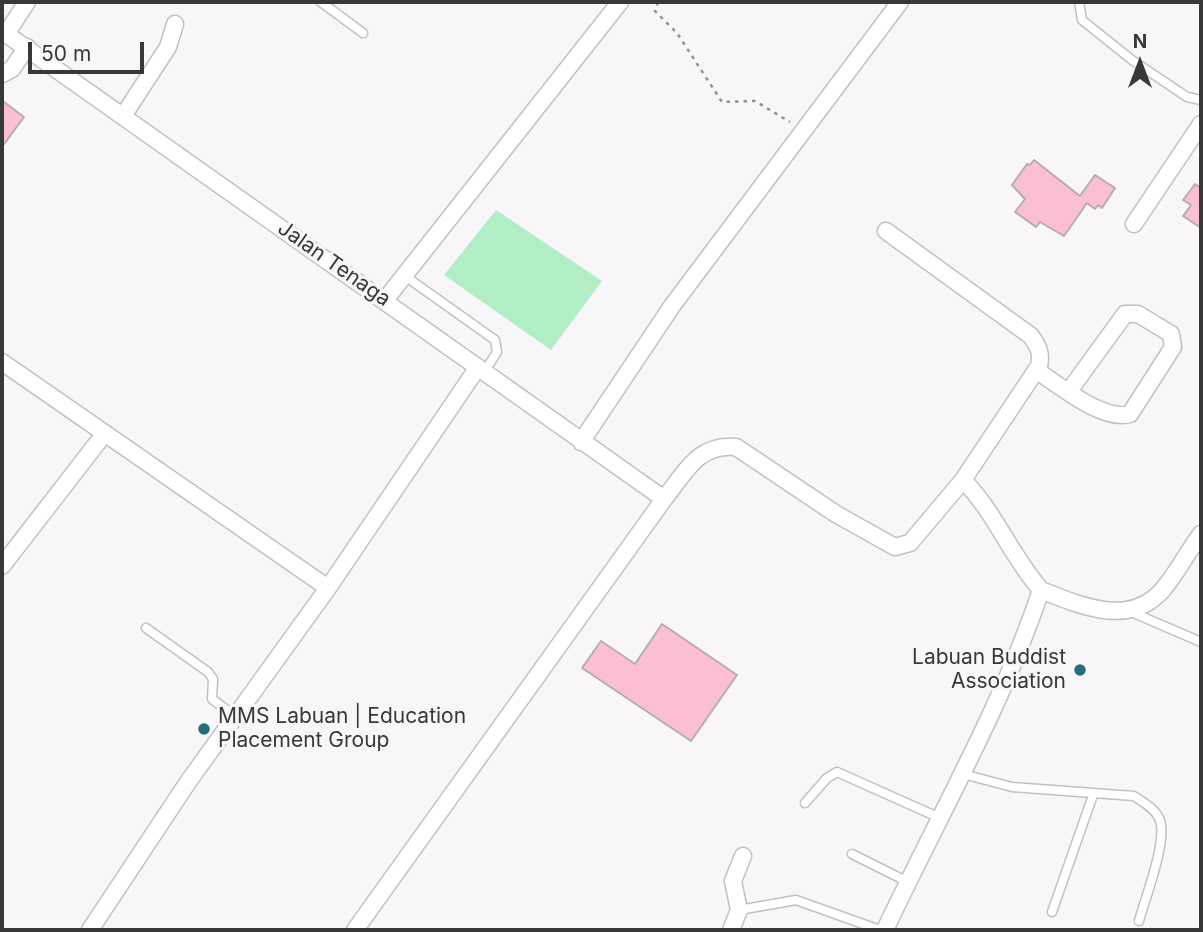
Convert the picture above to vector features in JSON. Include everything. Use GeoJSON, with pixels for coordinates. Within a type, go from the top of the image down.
{"type":"FeatureCollection","features":[{"type":"Feature","properties":{"kind":"street"},"geometry":{"type":"LineString","coordinates":[[4,32],[27,2]]}},
{"type":"Feature","properties":{"kind":"street"},"geometry":{"type":"LineString","coordinates":[[385,300],[620,2]]}},
{"type":"Feature","properties":{"kind":"street"},"geometry":{"type":"LineString","coordinates":[[581,442],[673,306],[900,2]]}},
{"type":"Feature","properties":{"kind":"street"},"geometry":{"type":"LineString","coordinates":[[123,116],[168,47],[175,24]]}},
{"type":"Feature","properties":{"kind":"street","name":"Jalan Tenaga"},"geometry":{"type":"LineString","coordinates":[[4,32],[664,499]]}},
{"type":"Feature","properties":{"kind":"street"},"geometry":{"type":"LineString","coordinates":[[2,74],[12,69],[27,47]]}},
{"type":"Feature","properties":{"kind":"street"},"geometry":{"type":"LineString","coordinates":[[1134,223],[1201,124]]}},
{"type":"Feature","properties":{"kind":"street"},"geometry":{"type":"LineString","coordinates":[[355,930],[664,499],[701,454],[713,447],[736,447],[836,514],[895,547],[910,543],[963,480],[1036,370],[1041,357],[1031,336],[886,231]]}},
{"type":"Feature","properties":{"kind":"street"},"geometry":{"type":"LineString","coordinates":[[1036,370],[1069,391],[1108,415],[1118,418],[1130,414],[1173,347],[1174,339],[1171,334],[1138,314],[1125,314],[1069,391]]}},
{"type":"Feature","properties":{"kind":"street"},"geometry":{"type":"LineString","coordinates":[[2,362],[328,588]]}},
{"type":"Feature","properties":{"kind":"street"},"geometry":{"type":"LineString","coordinates":[[90,930],[188,782],[482,369]]}},
{"type":"Feature","properties":{"kind":"street"},"geometry":{"type":"LineString","coordinates":[[2,566],[105,433]]}},
{"type":"Feature","properties":{"kind":"street"},"geometry":{"type":"LineString","coordinates":[[963,480],[977,494],[1013,555],[1041,590],[1088,608],[1129,611],[1158,596],[1201,534]]}},
{"type":"Feature","properties":{"kind":"street"},"geometry":{"type":"LineString","coordinates":[[882,930],[963,774],[1031,620],[1041,590]]}},
{"type":"Feature","properties":{"kind":"street"},"geometry":{"type":"LineString","coordinates":[[732,930],[739,910],[732,887],[743,856]]}},
{"type":"Feature","properties":{"kind":"lane"},"geometry":{"type":"LineString","coordinates":[[321,2],[363,33]]}},
{"type":"Feature","properties":{"kind":"lane"},"geometry":{"type":"LineString","coordinates":[[1079,2],[1082,20],[1103,37],[1187,97],[1201,100]]}},
{"type":"Feature","properties":{"kind":"lane"},"geometry":{"type":"LineString","coordinates":[[405,276],[495,340],[497,352],[482,369]]}},
{"type":"Feature","properties":{"kind":"lane"},"geometry":{"type":"LineString","coordinates":[[1129,611],[1201,642]]}},
{"type":"Feature","properties":{"kind":"lane"},"geometry":{"type":"LineString","coordinates":[[146,628],[208,672],[213,680],[212,699],[236,716]]}},
{"type":"Feature","properties":{"kind":"lane"},"geometry":{"type":"LineString","coordinates":[[805,803],[827,778],[837,772],[941,819]]}},
{"type":"Feature","properties":{"kind":"lane"},"geometry":{"type":"LineString","coordinates":[[963,774],[1012,787],[1134,796],[1160,819],[1163,835],[1139,921]]}},
{"type":"Feature","properties":{"kind":"lane"},"geometry":{"type":"LineString","coordinates":[[1052,912],[1093,795]]}},
{"type":"Feature","properties":{"kind":"lane"},"geometry":{"type":"LineString","coordinates":[[852,854],[908,883]]}},
{"type":"Feature","properties":{"kind":"lane"},"geometry":{"type":"LineString","coordinates":[[739,910],[800,901],[882,930]]}},
{"type":"Feature","properties":{"kind":"path"},"geometry":{"type":"LineString","coordinates":[[658,2],[655,11],[677,33],[722,102],[755,101],[784,121],[807,127]]}},
{"type":"Feature","properties":{"kind":"green space"},"geometry":{"type":"Polygon","coordinates":[[[496,210],[602,281],[551,350],[444,275],[496,210]]]}},
{"type":"Feature","properties":{"kind":"building"},"geometry":{"type":"Polygon","coordinates":[[[4,102],[24,117],[2,147],[2,105],[4,102]]]}},
{"type":"Feature","properties":{"kind":"building"},"geometry":{"type":"Polygon","coordinates":[[[1034,160],[1080,196],[1095,175],[1115,188],[1102,208],[1098,205],[1095,209],[1087,203],[1064,236],[1040,222],[1036,227],[1015,212],[1025,199],[1012,185],[1027,164],[1030,165],[1034,160]]]}},
{"type":"Feature","properties":{"kind":"building"},"geometry":{"type":"Polygon","coordinates":[[[1195,184],[1201,188],[1201,228],[1183,216],[1191,205],[1183,200],[1195,184]]]}},
{"type":"Feature","properties":{"kind":"building"},"geometry":{"type":"Polygon","coordinates":[[[662,624],[737,675],[691,741],[582,668],[601,641],[635,664],[662,624]]]}},
{"type":"Feature","properties":{"kind":"place","name":"Labuan Buddist Association"},"geometry":{"type":"Point","coordinates":[1080,670]}},
{"type":"Feature","properties":{"kind":"place","name":"MMS Labuan | Education Placement Group"},"geometry":{"type":"Point","coordinates":[204,729]}}]}
